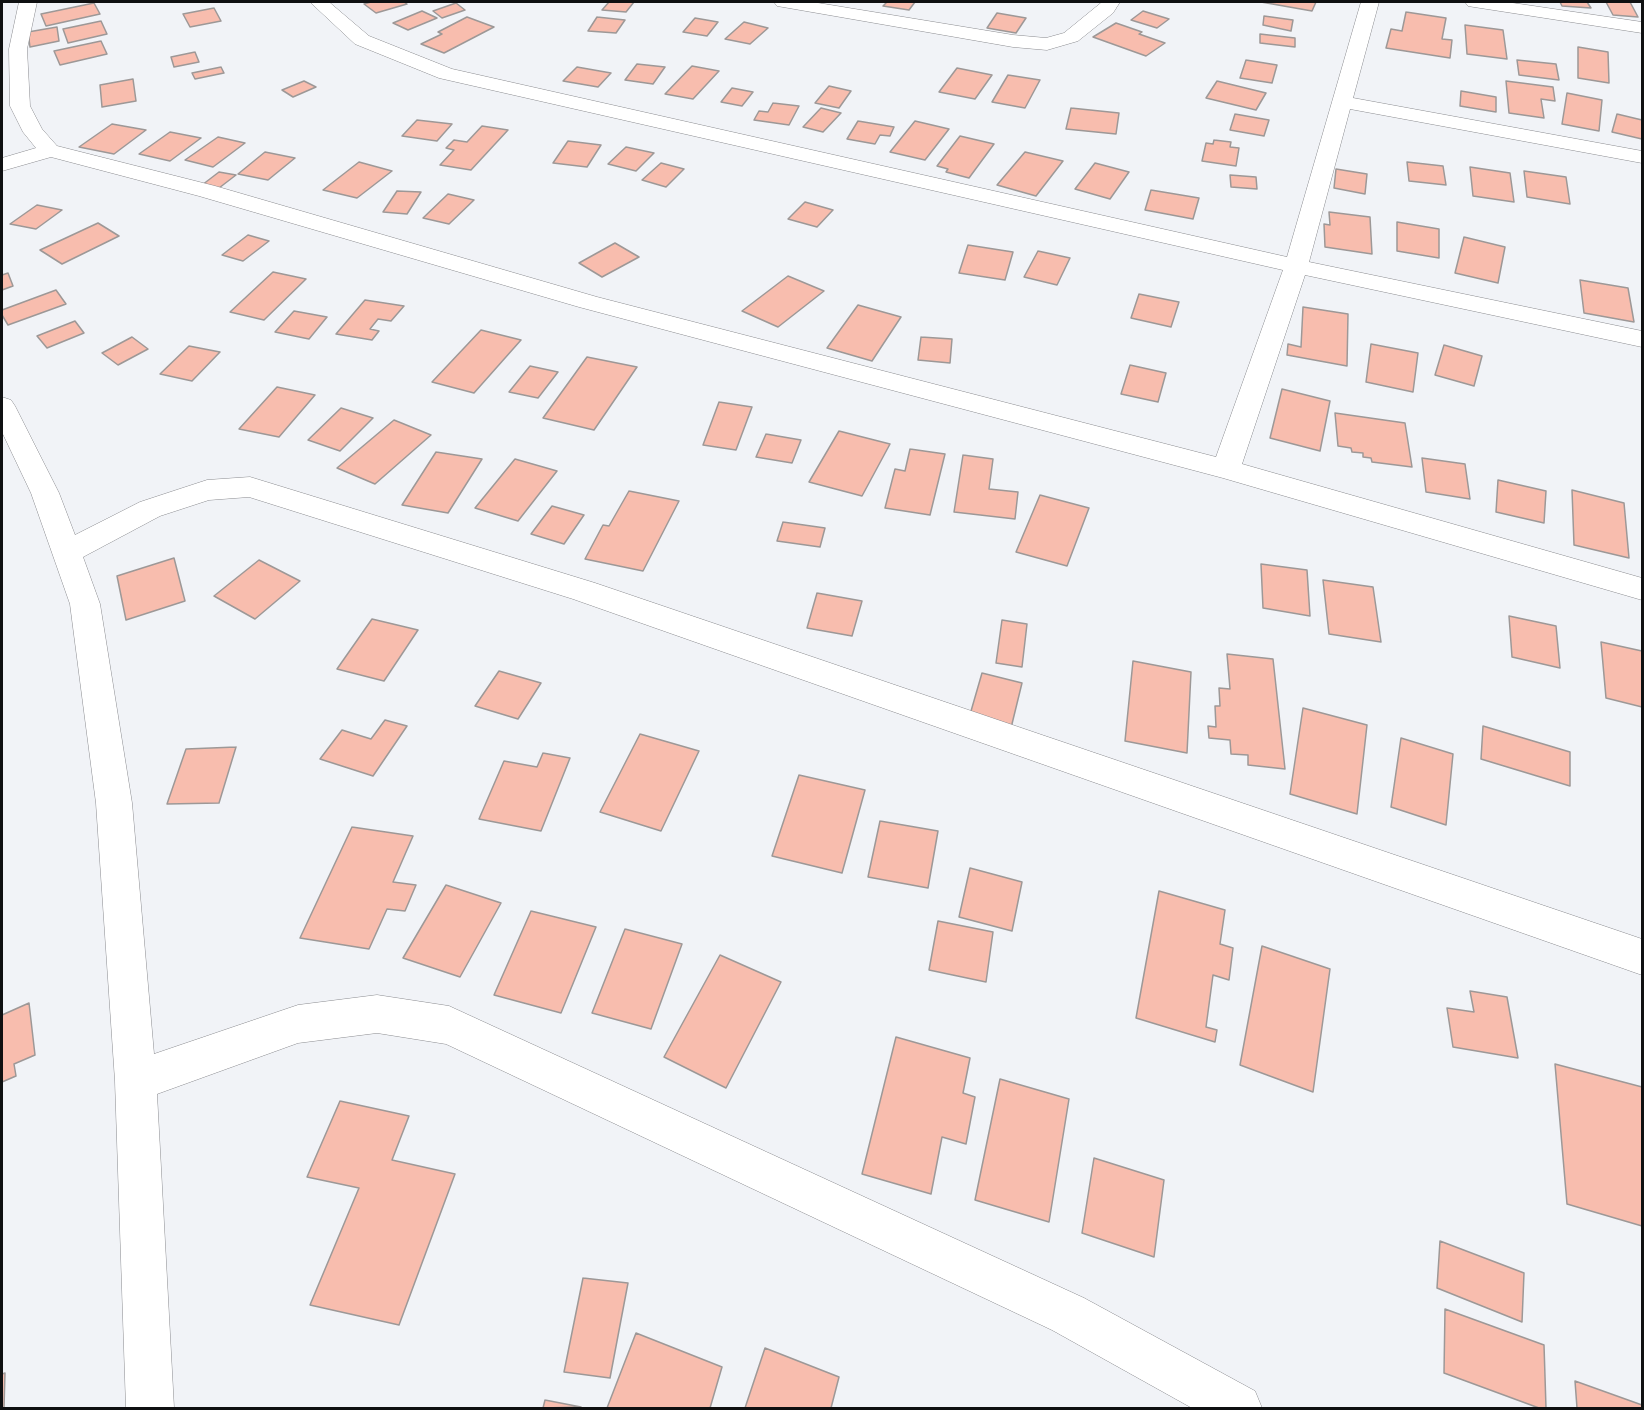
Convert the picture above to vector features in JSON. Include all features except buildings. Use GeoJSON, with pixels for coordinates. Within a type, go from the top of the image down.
{"type":"FeatureCollection","features":[{"type":"Feature","properties":{"kind":"street"},"geometry":{"type":"LineString","coordinates":[[28,2],[18,50],[20,106],[33,132],[50,150]]}},
{"type":"Feature","properties":{"kind":"street"},"geometry":{"type":"LineString","coordinates":[[319,2],[362,40],[446,74],[1296,266],[1642,339]]}},
{"type":"Feature","properties":{"kind":"street"},"geometry":{"type":"LineString","coordinates":[[783,2],[1002,39],[1047,44],[1071,37],[1107,9],[1111,2]]}},
{"type":"Feature","properties":{"kind":"street"},"geometry":{"type":"LineString","coordinates":[[1226,469],[1296,266],[1370,2]]}},
{"type":"Feature","properties":{"kind":"street"},"geometry":{"type":"LineString","coordinates":[[1474,2],[1642,28]]}},
{"type":"Feature","properties":{"kind":"street"},"geometry":{"type":"LineString","coordinates":[[1343,102],[1642,157]]}},
{"type":"Feature","properties":{"kind":"street"},"geometry":{"type":"LineString","coordinates":[[2,165],[50,150],[207,191],[588,302],[1226,469],[1642,589]]}},
{"type":"Feature","properties":{"kind":"street"},"geometry":{"type":"LineString","coordinates":[[2,406],[45,493],[85,604],[114,803],[136,1081],[150,1408]]}},
{"type":"Feature","properties":{"kind":"street"},"geometry":{"type":"LineString","coordinates":[[66,553],[150,509],[207,490],[250,487],[584,591],[1642,957]]}},
{"type":"Feature","properties":{"kind":"street"},"geometry":{"type":"LineString","coordinates":[[136,1081],[298,1024],[377,1014],[449,1025],[1068,1314],[1238,1408]]}}]}
